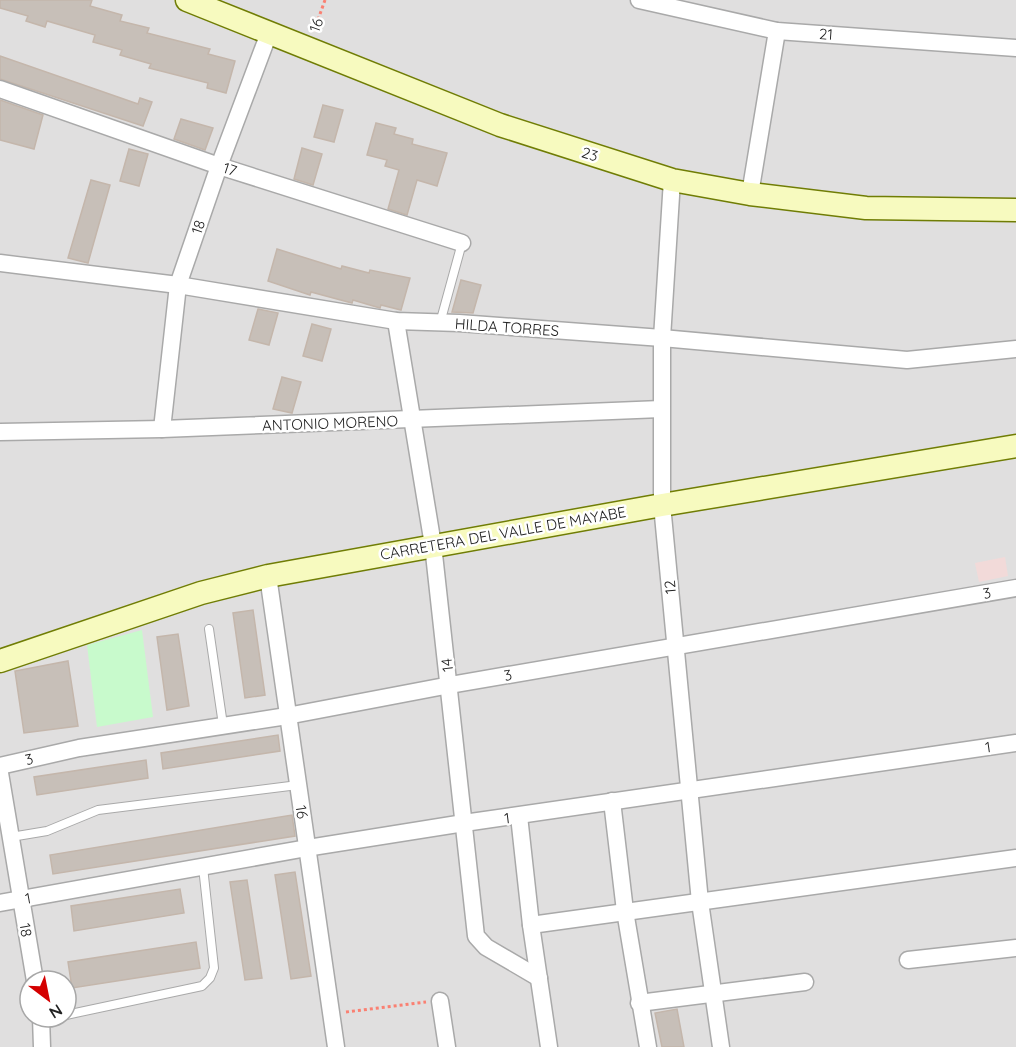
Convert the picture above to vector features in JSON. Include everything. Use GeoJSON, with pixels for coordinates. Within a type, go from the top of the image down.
{"type":"FeatureCollection","features":[{"type":"Feature","properties":{"kind":"main road","name":"23"},"geometry":{"type":"LineString","coordinates":[[187,0],[500,124],[672,180],[750,194],[866,208],[1016,210]]}},
{"type":"Feature","properties":{"kind":"main road","name":"CARRETERA DEL VALLE DE MAYABE"},"geometry":{"type":"LineString","coordinates":[[0,661],[201,593],[268,576],[662,505],[1016,446]]}},
{"type":"Feature","properties":{"kind":"street","name":"21"},"geometry":{"type":"LineString","coordinates":[[639,0],[777,31],[1016,48]]}},
{"type":"Feature","properties":{"kind":"street"},"geometry":{"type":"LineString","coordinates":[[750,194],[777,31]]}},
{"type":"Feature","properties":{"kind":"street","name":"18"},"geometry":{"type":"LineString","coordinates":[[162,429],[178,285],[268,33]]}},
{"type":"Feature","properties":{"kind":"street","name":"17"},"geometry":{"type":"LineString","coordinates":[[0,89],[219,166],[462,243]]}},
{"type":"Feature","properties":{"kind":"street","name":"12"},"geometry":{"type":"LineString","coordinates":[[672,180],[662,338],[662,505],[700,902],[721,1047]]}},
{"type":"Feature","properties":{"kind":"street","name":"HILDA TORRES"},"geometry":{"type":"LineString","coordinates":[[0,263],[178,285],[396,321],[662,338],[907,360],[1016,348]]}},
{"type":"Feature","properties":{"kind":"street","name":"14"},"geometry":{"type":"LineString","coordinates":[[396,321],[433,545],[476,936],[486,947],[539,978]]}},
{"type":"Feature","properties":{"kind":"street","name":"ANTONIO MORENO"},"geometry":{"type":"LineString","coordinates":[[0,432],[162,429],[661,410]]}},
{"type":"Feature","properties":{"kind":"street","name":"16"},"geometry":{"type":"LineString","coordinates":[[268,576],[336,1047]]}},
{"type":"Feature","properties":{"kind":"street","name":"3"},"geometry":{"type":"LineString","coordinates":[[0,766],[79,748],[287,716],[450,685],[1016,588]]}},
{"type":"Feature","properties":{"kind":"street","name":"1"},"geometry":{"type":"LineString","coordinates":[[0,903],[307,848],[464,823],[1016,743]]}},
{"type":"Feature","properties":{"kind":"street","name":"18"},"geometry":{"type":"LineString","coordinates":[[0,773],[33,969]]}},
{"type":"Feature","properties":{"kind":"street"},"geometry":{"type":"LineString","coordinates":[[612,801],[625,911],[648,1047]]}},
{"type":"Feature","properties":{"kind":"street"},"geometry":{"type":"LineString","coordinates":[[519,816],[531,925],[549,1047]]}},
{"type":"Feature","properties":{"kind":"street"},"geometry":{"type":"LineString","coordinates":[[531,925],[1016,858]]}},
{"type":"Feature","properties":{"kind":"street"},"geometry":{"type":"LineString","coordinates":[[908,960],[1016,948]]}},
{"type":"Feature","properties":{"kind":"street"},"geometry":{"type":"LineString","coordinates":[[639,1003],[805,982]]}},
{"type":"Feature","properties":{"kind":"street"},"geometry":{"type":"LineString","coordinates":[[440,1000],[447,1047]]}},
{"type":"Feature","properties":{"kind":"street"},"geometry":{"type":"LineString","coordinates":[[42,1047],[44,1029]]}},
{"type":"Feature","properties":{"kind":"lane"},"geometry":{"type":"LineString","coordinates":[[440,323],[462,243]]}},
{"type":"Feature","properties":{"kind":"lane"},"geometry":{"type":"LineString","coordinates":[[209,629],[224,725]]}},
{"type":"Feature","properties":{"kind":"lane"},"geometry":{"type":"LineString","coordinates":[[11,837],[47,831],[98,810],[298,785]]}},
{"type":"Feature","properties":{"kind":"lane"},"geometry":{"type":"LineString","coordinates":[[78,1012],[202,986],[210,978],[214,968],[203,867]]}},
{"type":"Feature","properties":{"kind":"path","name":"16"},"geometry":{"type":"LineString","coordinates":[[307,49],[325,0]]}},
{"type":"Feature","properties":{"kind":"path"},"geometry":{"type":"LineString","coordinates":[[332,1014],[440,1000]]}},
{"type":"Feature","properties":{"kind":"shaded area"},"geometry":{"type":"Polygon","coordinates":[[[0,0],[1016,0],[1016,1047],[0,1047],[0,0]]]}},
{"type":"Feature","properties":{"kind":"shaded area"},"geometry":{"type":"Polygon","coordinates":[[[1005,557],[1008,576],[979,582],[975,563],[1005,557]]]}},
{"type":"Feature","properties":{"kind":"green space"},"geometry":{"type":"Polygon","coordinates":[[[142,630],[153,717],[97,727],[87,645],[142,630]]]}},
{"type":"Feature","properties":{"kind":"building"},"geometry":{"type":"Polygon","coordinates":[[[0,0],[92,0],[90,6],[122,15],[120,21],[149,28],[147,33],[210,49],[208,54],[235,61],[226,93],[207,88],[208,83],[149,68],[151,64],[120,55],[122,50],[93,42],[95,35],[47,21],[45,27],[26,21],[28,16],[0,8],[0,0]]]}},
{"type":"Feature","properties":{"kind":"building"},"geometry":{"type":"Polygon","coordinates":[[[0,56],[138,104],[140,98],[152,102],[143,126],[0,79],[0,56]]]}},
{"type":"Feature","properties":{"kind":"building"},"geometry":{"type":"Polygon","coordinates":[[[0,100],[43,115],[34,149],[0,140],[0,100]]]}},
{"type":"Feature","properties":{"kind":"building"},"geometry":{"type":"Polygon","coordinates":[[[323,105],[343,110],[334,142],[314,137],[323,105]]]}},
{"type":"Feature","properties":{"kind":"building"},"geometry":{"type":"Polygon","coordinates":[[[181,119],[213,128],[205,150],[174,139],[181,119]]]}},
{"type":"Feature","properties":{"kind":"building"},"geometry":{"type":"Polygon","coordinates":[[[376,123],[396,128],[394,134],[413,139],[412,144],[447,153],[437,186],[417,180],[407,215],[388,209],[399,170],[385,166],[387,160],[367,155],[376,123]]]}},
{"type":"Feature","properties":{"kind":"building"},"geometry":{"type":"Polygon","coordinates":[[[302,148],[322,154],[313,185],[294,179],[302,148]]]}},
{"type":"Feature","properties":{"kind":"building"},"geometry":{"type":"Polygon","coordinates":[[[129,149],[148,154],[139,186],[120,181],[129,149]]]}},
{"type":"Feature","properties":{"kind":"building"},"geometry":{"type":"Polygon","coordinates":[[[91,180],[110,185],[88,263],[68,258],[91,180]]]}},
{"type":"Feature","properties":{"kind":"building"},"geometry":{"type":"Polygon","coordinates":[[[277,249],[341,269],[342,266],[369,273],[370,270],[410,278],[401,310],[381,305],[380,308],[353,300],[352,303],[311,292],[310,295],[268,281],[277,249]]]}},
{"type":"Feature","properties":{"kind":"building"},"geometry":{"type":"Polygon","coordinates":[[[461,280],[481,285],[473,313],[452,312],[461,280]]]}},
{"type":"Feature","properties":{"kind":"building"},"geometry":{"type":"Polygon","coordinates":[[[258,309],[278,313],[269,345],[249,340],[258,309]]]}},
{"type":"Feature","properties":{"kind":"building"},"geometry":{"type":"Polygon","coordinates":[[[312,324],[331,329],[322,361],[303,356],[312,324]]]}},
{"type":"Feature","properties":{"kind":"building"},"geometry":{"type":"Polygon","coordinates":[[[282,377],[301,382],[292,413],[273,409],[282,377]]]}},
{"type":"Feature","properties":{"kind":"building"},"geometry":{"type":"Polygon","coordinates":[[[253,610],[265,695],[245,698],[233,613],[253,610]]]}},
{"type":"Feature","properties":{"kind":"building"},"geometry":{"type":"Polygon","coordinates":[[[178,634],[189,706],[167,710],[157,637],[178,634]]]}},
{"type":"Feature","properties":{"kind":"building"},"geometry":{"type":"Polygon","coordinates":[[[68,661],[78,726],[24,733],[15,671],[68,661]]]}},
{"type":"Feature","properties":{"kind":"building"},"geometry":{"type":"Polygon","coordinates":[[[278,735],[280,751],[163,769],[161,753],[278,735]]]}},
{"type":"Feature","properties":{"kind":"building"},"geometry":{"type":"Polygon","coordinates":[[[146,760],[148,778],[37,795],[34,777],[146,760]]]}},
{"type":"Feature","properties":{"kind":"building"},"geometry":{"type":"Polygon","coordinates":[[[292,815],[295,836],[53,874],[50,855],[292,815]]]}},
{"type":"Feature","properties":{"kind":"building"},"geometry":{"type":"Polygon","coordinates":[[[295,872],[311,976],[291,979],[275,875],[295,872]]]}},
{"type":"Feature","properties":{"kind":"building"},"geometry":{"type":"Polygon","coordinates":[[[247,880],[262,978],[245,980],[230,882],[247,880]]]}},
{"type":"Feature","properties":{"kind":"building"},"geometry":{"type":"Polygon","coordinates":[[[180,889],[184,913],[74,931],[71,906],[180,889]]]}},
{"type":"Feature","properties":{"kind":"building"},"geometry":{"type":"Polygon","coordinates":[[[196,942],[200,968],[78,987],[78,969],[69,969],[68,962],[196,942]]]}},
{"type":"Feature","properties":{"kind":"building"},"geometry":{"type":"Polygon","coordinates":[[[677,1009],[684,1047],[662,1047],[655,1013],[677,1009]]]}}]}
